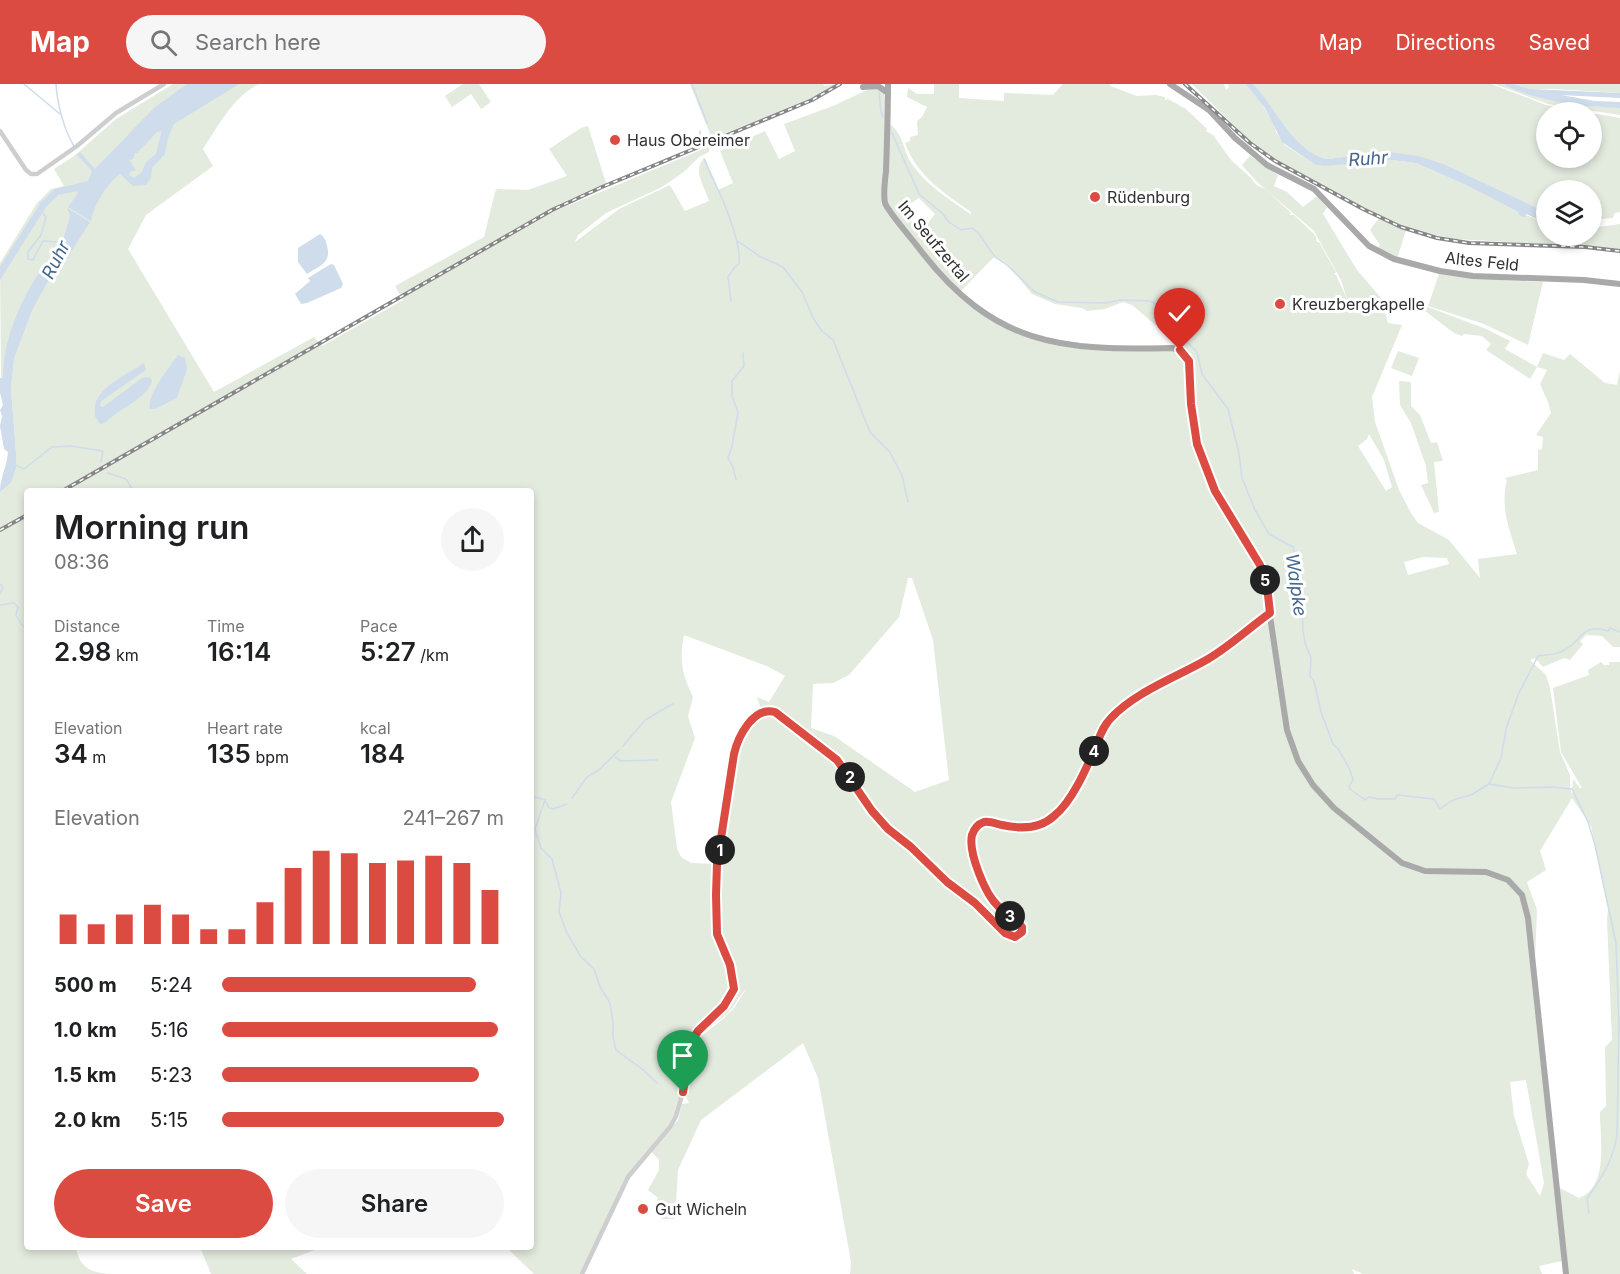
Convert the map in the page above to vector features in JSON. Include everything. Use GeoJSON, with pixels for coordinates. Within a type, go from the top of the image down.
{"type":"FeatureCollection","features":[{"type":"Feature","properties":{"kind":"main road","name":"Im Seufzertal"},"geometry":{"type":"LineString","coordinates":[[888,84],[885,203],[931,263],[966,299],[998,322],[1027,335],[1061,343],[1102,348],[1172,348],[1180,350],[1187,357],[1193,426],[1197,444],[1215,491],[1260,565],[1267,586],[1270,613]]}},
{"type":"Feature","properties":{"kind":"main road","name":"Altes Feld"},"geometry":{"type":"LineString","coordinates":[[1170,84],[1209,110],[1235,138],[1268,165],[1314,189],[1369,246],[1394,259],[1429,268],[1502,278],[1584,280],[1620,284]]}},
{"type":"Feature","properties":{"kind":"main road"},"geometry":{"type":"LineString","coordinates":[[863,87],[878,86],[888,93]]}},
{"type":"Feature","properties":{"kind":"main road"},"geometry":{"type":"LineString","coordinates":[[1270,613],[1289,739],[1304,772],[1318,791],[1357,828],[1402,863],[1425,871],[1492,873],[1512,883],[1524,899],[1531,939],[1566,1274]]}},
{"type":"Feature","properties":{"kind":"street"},"geometry":{"type":"LineString","coordinates":[[0,131],[24,167],[31,174],[39,173],[75,148],[116,113],[164,84]]}},
{"type":"Feature","properties":{"kind":"street"},"geometry":{"type":"LineString","coordinates":[[582,1274],[628,1177],[670,1127],[676,1116],[683,1092],[691,1042],[698,1031],[724,1006],[733,993],[732,971],[717,934],[716,882],[734,754],[740,736],[756,716],[764,711],[775,712],[837,760],[872,811],[888,829],[911,847],[947,882],[975,903],[1005,933],[1015,937],[1022,932],[1022,927],[994,902],[978,869],[971,845],[975,828],[987,822],[1012,827],[1028,827],[1044,823],[1054,817],[1066,803],[1103,730],[1114,715],[1131,701],[1211,658],[1270,613]]}},
{"type":"Feature","properties":{"kind":"shaded area"},"geometry":{"type":"Polygon","coordinates":[[[173,84],[259,84],[234,104],[203,149],[213,166],[146,215],[128,249],[214,392],[314,337],[322,346],[403,300],[395,286],[484,237],[497,189],[528,190],[567,176],[549,149],[581,128],[588,126],[606,183],[559,204],[560,209],[710,146],[709,152],[699,157],[685,171],[662,187],[606,213],[578,235],[575,242],[619,209],[670,185],[685,211],[709,201],[699,173],[701,162],[705,158],[718,190],[733,183],[720,151],[765,131],[779,159],[795,151],[784,124],[833,106],[867,90],[877,88],[884,93],[890,135],[890,124],[898,132],[910,161],[922,177],[970,214],[971,212],[932,182],[910,155],[905,143],[910,141],[910,137],[918,135],[917,121],[927,107],[907,97],[908,88],[917,94],[934,94],[934,84],[959,84],[959,98],[1004,101],[1004,93],[1053,95],[1063,84],[1110,84],[1110,86],[1137,96],[1165,97],[1165,100],[1168,99],[1186,109],[1207,129],[1206,131],[1213,135],[1231,160],[1256,185],[1265,189],[1291,213],[1290,215],[1294,215],[1315,235],[1336,272],[1334,274],[1347,299],[1341,280],[1314,231],[1257,182],[1242,165],[1250,156],[1278,175],[1274,186],[1287,192],[1303,207],[1317,196],[1327,207],[1323,214],[1357,270],[1387,305],[1384,309],[1388,323],[1402,325],[1372,397],[1375,422],[1399,490],[1418,523],[1449,540],[1480,578],[1478,559],[1517,554],[1506,517],[1504,499],[1507,480],[1505,478],[1538,470],[1538,450],[1542,449],[1543,437],[1536,435],[1551,413],[1540,384],[1547,370],[1537,367],[1543,353],[1564,360],[1570,354],[1605,383],[1617,385],[1620,371],[1620,647],[1613,647],[1602,636],[1586,635],[1580,641],[1583,644],[1570,660],[1564,658],[1543,667],[1535,658],[1530,660],[1546,675],[1560,752],[1570,775],[1572,795],[1573,779],[1582,788],[1561,752],[1553,688],[1589,675],[1588,670],[1601,662],[1609,665],[1609,662],[1620,662],[1620,1274],[1566,1274],[1562,1261],[1539,1266],[1542,1274],[1363,1274],[1352,1269],[1354,1274],[850,1274],[851,1262],[818,1078],[803,1043],[701,1120],[678,1170],[675,1219],[662,1219],[653,1210],[658,1198],[648,1190],[659,1170],[659,1160],[650,1150],[678,1120],[682,1104],[689,1103],[684,1093],[698,1039],[734,1008],[746,989],[729,1012],[706,1030],[697,1040],[690,1053],[690,1049],[680,1104],[668,1126],[628,1174],[580,1274],[534,1274],[509,1250],[534,1250],[534,488],[24,488],[24,1250],[77,1250],[80,1260],[87,1268],[112,1274],[0,1274],[0,492],[11,483],[16,469],[11,389],[14,359],[32,311],[51,276],[63,265],[89,222],[68,210],[70,216],[63,239],[58,241],[51,256],[29,288],[12,326],[5,353],[3,379],[1,379],[0,263],[37,203],[51,189],[64,186],[54,169],[74,156],[116,119],[173,84]],[[919,198],[902,212],[922,231],[935,214],[919,198]],[[994,257],[961,291],[985,310],[1010,325],[1037,335],[1091,344],[1179,345],[1132,305],[1123,302],[1105,309],[1087,311],[1082,308],[1055,304],[1032,294],[1007,264],[994,257]],[[1369,434],[1367,439],[1358,446],[1386,491],[1392,487],[1384,460],[1369,434]],[[1423,557],[1404,562],[1408,575],[1449,564],[1447,558],[1423,557]],[[908,578],[899,617],[849,675],[833,683],[813,684],[811,728],[834,736],[915,792],[949,780],[933,640],[912,578],[908,578]],[[684,635],[682,660],[686,681],[693,697],[688,716],[695,738],[671,802],[677,848],[681,857],[691,863],[715,864],[725,813],[732,752],[748,724],[761,710],[757,697],[769,702],[785,676],[767,666],[684,635]],[[1572,798],[1540,851],[1546,870],[1527,882],[1537,910],[1535,959],[1558,1187],[1579,1198],[1589,1192],[1599,1173],[1601,1161],[1600,1112],[1606,1106],[1605,1047],[1612,1040],[1608,909],[1591,826],[1572,798]],[[1526,1080],[1510,1082],[1514,1116],[1529,1164],[1526,1174],[1540,1196],[1544,1183],[1526,1080]]]}},
{"type":"Feature","properties":{"kind":"shaded area"},"geometry":{"type":"Polygon","coordinates":[[[463,84],[479,84],[491,102],[481,109],[471,94],[452,107],[445,96],[463,84]]]}},
{"type":"Feature","properties":{"kind":"shaded area"},"geometry":{"type":"Polygon","coordinates":[[[690,84],[823,84],[824,86],[837,84],[818,95],[712,139],[690,84]]]}},
{"type":"Feature","properties":{"kind":"shaded area"},"geometry":{"type":"Polygon","coordinates":[[[1192,84],[1224,84],[1226,90],[1229,87],[1228,84],[1246,84],[1257,95],[1285,145],[1314,164],[1392,160],[1416,163],[1468,186],[1536,219],[1536,244],[1456,239],[1425,233],[1401,225],[1272,158],[1250,141],[1192,84]]]}},
{"type":"Feature","properties":{"kind":"shaded area"},"geometry":{"type":"Polygon","coordinates":[[[1253,84],[1491,84],[1538,102],[1536,102],[1536,168],[1602,168],[1602,115],[1620,118],[1620,212],[1615,213],[1613,218],[1602,219],[1602,180],[1536,180],[1536,207],[1446,165],[1388,152],[1327,159],[1303,147],[1253,84]]]}},
{"type":"Feature","properties":{"kind":"shaded area"},"geometry":{"type":"Polygon","coordinates":[[[1495,84],[1503,84],[1518,90],[1569,102],[1543,102],[1495,84]]]}},
{"type":"Feature","properties":{"kind":"shaded area"},"geometry":{"type":"Polygon","coordinates":[[[1513,84],[1620,84],[1620,93],[1530,89],[1513,84]]]}},
{"type":"Feature","properties":{"kind":"shaded area"},"geometry":{"type":"Polygon","coordinates":[[[1602,107],[1620,108],[1620,115],[1602,112],[1602,107]]]}},
{"type":"Feature","properties":{"kind":"shaded area"},"geometry":{"type":"Polygon","coordinates":[[[1379,218],[1406,230],[1397,259],[1378,249],[1380,245],[1370,230],[1379,218]]]}},
{"type":"Feature","properties":{"kind":"shaded area"},"geometry":{"type":"Polygon","coordinates":[[[1620,224],[1620,250],[1580,246],[1602,246],[1602,227],[1620,224]]]}},
{"type":"Feature","properties":{"kind":"shaded area"},"geometry":{"type":"Polygon","coordinates":[[[1440,271],[1502,280],[1543,282],[1528,345],[1484,324],[1428,306],[1440,271]]]}},
{"type":"Feature","properties":{"kind":"shaded area"},"geometry":{"type":"Polygon","coordinates":[[[1412,301],[1486,329],[1510,341],[1505,349],[1537,367],[1530,379],[1486,350],[1491,344],[1482,336],[1464,334],[1462,336],[1454,333],[1412,301]]]}},
{"type":"Feature","properties":{"kind":"shaded area"},"geometry":{"type":"Polygon","coordinates":[[[1398,351],[1419,358],[1412,376],[1391,368],[1398,351]]]}},
{"type":"Feature","properties":{"kind":"shaded area"},"geometry":{"type":"Polygon","coordinates":[[[1399,381],[1411,382],[1411,406],[1420,415],[1431,443],[1437,442],[1443,461],[1434,462],[1439,512],[1434,513],[1421,485],[1428,483],[1426,466],[1411,423],[1400,405],[1399,381]]]}},
{"type":"Feature","properties":{"kind":"shaded area"},"geometry":{"type":"Polygon","coordinates":[[[201,1250],[314,1250],[291,1259],[307,1274],[211,1274],[201,1250]]]}},
{"type":"Feature","properties":{"kind":"water"},"geometry":{"type":"Polygon","coordinates":[[[187,84],[239,84],[174,124],[165,154],[152,168],[151,178],[146,185],[133,186],[120,174],[115,178],[98,201],[91,221],[68,207],[78,193],[77,191],[58,195],[46,207],[0,280],[0,267],[41,202],[55,189],[88,181],[92,171],[77,155],[80,152],[95,169],[154,108],[187,84]],[[161,131],[157,132],[135,153],[133,159],[129,160],[136,170],[130,172],[129,175],[134,178],[142,172],[146,162],[156,154],[161,131]]]}},
{"type":"Feature","properties":{"kind":"water","name":"Ruhr"},"geometry":{"type":"Polygon","coordinates":[[[1246,84],[1253,84],[1294,138],[1315,154],[1327,159],[1388,152],[1419,156],[1446,165],[1536,207],[1536,218],[1526,214],[1525,217],[1520,216],[1518,212],[1468,186],[1416,163],[1392,160],[1324,166],[1314,164],[1282,142],[1265,108],[1246,84]]]}},
{"type":"Feature","properties":{"kind":"water"},"geometry":{"type":"Polygon","coordinates":[[[1503,84],[1513,84],[1530,89],[1620,93],[1620,98],[1561,95],[1595,101],[1620,102],[1620,108],[1602,106],[1602,102],[1564,102],[1545,99],[1503,84]]]}},
{"type":"Feature","properties":{"kind":"water","name":"Ruhr"},"geometry":{"type":"Polygon","coordinates":[[[67,208],[90,222],[63,265],[51,276],[32,311],[14,359],[11,389],[16,469],[11,483],[0,492],[8,452],[4,449],[0,426],[2,416],[0,410],[3,405],[0,378],[3,378],[8,339],[29,288],[58,241],[63,239],[70,216],[67,208]]]}},
{"type":"Feature","properties":{"kind":"water"},"geometry":{"type":"Polygon","coordinates":[[[320,234],[326,242],[328,256],[323,263],[307,274],[298,262],[298,248],[320,234]]]}},
{"type":"Feature","properties":{"kind":"water"},"geometry":{"type":"Polygon","coordinates":[[[331,264],[334,265],[343,284],[341,288],[301,304],[295,294],[310,281],[308,278],[331,264]]]}},
{"type":"Feature","properties":{"kind":"water"},"geometry":{"type":"Polygon","coordinates":[[[178,355],[185,358],[187,369],[177,398],[155,409],[150,409],[155,388],[178,355]]]}},
{"type":"Feature","properties":{"kind":"water"},"geometry":{"type":"Polygon","coordinates":[[[144,363],[146,370],[101,401],[100,406],[103,407],[142,378],[149,377],[152,380],[150,386],[139,398],[101,424],[96,419],[97,400],[107,387],[144,363]]]}},
{"type":"Feature","properties":{"kind":"waterway"},"geometry":{"type":"LineString","coordinates":[[24,84],[60,114]]}},
{"type":"Feature","properties":{"kind":"waterway"},"geometry":{"type":"LineString","coordinates":[[56,84],[62,116],[74,146]]}},
{"type":"Feature","properties":{"kind":"waterway"},"geometry":{"type":"LineString","coordinates":[[692,84],[707,123]]}},
{"type":"Feature","properties":{"kind":"waterway","name":"Walpke"},"geometry":{"type":"LineString","coordinates":[[879,92],[883,117]]}},
{"type":"Feature","properties":{"kind":"waterway"},"geometry":{"type":"LineString","coordinates":[[699,142],[700,131]]}},
{"type":"Feature","properties":{"kind":"waterway","name":"Walpke"},"geometry":{"type":"LineString","coordinates":[[892,133],[919,194],[961,230],[972,228],[995,257],[1007,265],[1035,292],[1058,302],[1150,301],[1168,311],[1188,343],[1197,352],[1202,374],[1228,409],[1239,453],[1242,478],[1255,510],[1269,534],[1293,547],[1305,643],[1311,658],[1310,676],[1314,681],[1321,712],[1333,744],[1350,770],[1353,780],[1349,786],[1350,789],[1365,800],[1369,797],[1395,799],[1397,795],[1434,799],[1440,809],[1453,800],[1471,795],[1489,784],[1501,758],[1506,729],[1518,695],[1538,656],[1562,651],[1584,633],[1593,629],[1608,631],[1610,628],[1620,632]]}},
{"type":"Feature","properties":{"kind":"waterway"},"geometry":{"type":"LineString","coordinates":[[704,159],[732,226],[739,253],[739,264],[736,266]]}},
{"type":"Feature","properties":{"kind":"waterway","name":"Ruhr"},"geometry":{"type":"LineString","coordinates":[[43,213],[46,217],[41,235],[28,252],[28,259],[33,260],[43,241],[57,242]]}},
{"type":"Feature","properties":{"kind":"waterway"},"geometry":{"type":"LineString","coordinates":[[736,240],[761,257],[783,267],[802,292],[813,318],[822,331],[833,340],[870,432],[889,451],[902,475],[908,502]]}},
{"type":"Feature","properties":{"kind":"waterway"},"geometry":{"type":"LineString","coordinates":[[731,301],[728,277],[735,267]]}},
{"type":"Feature","properties":{"kind":"waterway"},"geometry":{"type":"LineString","coordinates":[[736,480],[728,458],[738,413],[732,396],[732,381],[744,366],[743,353]]}},
{"type":"Feature","properties":{"kind":"waterway"},"geometry":{"type":"LineString","coordinates":[[15,465],[24,469],[52,447],[71,446],[103,451],[101,462]]}},
{"type":"Feature","properties":{"kind":"waterway"},"geometry":{"type":"LineString","coordinates":[[108,473],[126,479],[132,488]]}},
{"type":"Feature","properties":{"kind":"waterway"},"geometry":{"type":"LineString","coordinates":[[0,584],[3,587],[0,594]]}},
{"type":"Feature","properties":{"kind":"waterway"},"geometry":{"type":"LineString","coordinates":[[0,605],[14,603],[18,607],[16,615],[24,626]]}},
{"type":"Feature","properties":{"kind":"waterway"},"geometry":{"type":"LineString","coordinates":[[623,746],[645,720],[674,703]]}},
{"type":"Feature","properties":{"kind":"waterway"},"geometry":{"type":"LineString","coordinates":[[572,798],[587,777],[599,770],[619,750]]}},
{"type":"Feature","properties":{"kind":"waterway"},"geometry":{"type":"LineString","coordinates":[[615,757],[621,761],[657,760]]}},
{"type":"Feature","properties":{"kind":"waterway"},"geometry":{"type":"LineString","coordinates":[[1489,784],[1514,788],[1572,789],[1588,822],[1595,845],[1616,943],[1619,1024],[1616,1142],[1606,1167],[1587,1198],[1589,1213]]}},
{"type":"Feature","properties":{"kind":"waterway"},"geometry":{"type":"LineString","coordinates":[[534,797],[545,800],[535,829],[541,848],[552,859],[561,893],[559,912],[567,933],[581,957],[594,969],[600,987],[610,1003],[616,1050],[657,1083]]}},
{"type":"Feature","properties":{"kind":"waterway"},"geometry":{"type":"LineString","coordinates":[[546,802],[549,808],[553,809],[567,804]]}},
{"type":"Feature","properties":{"kind":"railway"},"geometry":{"type":"LineString","coordinates":[[67,488],[552,210],[812,100],[840,84]]}},
{"type":"Feature","properties":{"kind":"railway"},"geometry":{"type":"LineString","coordinates":[[1185,84],[1250,143],[1275,161],[1401,227],[1437,238],[1469,243],[1585,247],[1620,251]]}},
{"type":"Feature","properties":{"kind":"railway"},"geometry":{"type":"LineString","coordinates":[[0,530],[24,517]]}},
{"type":"Feature","properties":{"kind":"place","name":"Haus Obereimer"},"geometry":{"type":"Point","coordinates":[615,140]}},
{"type":"Feature","properties":{"kind":"place","name":"Rüdenburg"},"geometry":{"type":"Point","coordinates":[1095,197]}},
{"type":"Feature","properties":{"kind":"place","name":"Kreuzbergkapelle"},"geometry":{"type":"Point","coordinates":[1280,304]}},
{"type":"Feature","properties":{"kind":"place","name":"Gut Wicheln"},"geometry":{"type":"Point","coordinates":[643,1209]}},
{"type":"Feature","properties":{"kind":"route"},"geometry":{"type":"LineString","coordinates":[[683,1092],[691,1042],[698,1031],[724,1006],[734,989],[730,965],[717,934],[717,864],[735,748],[740,736],[761,712],[775,712],[837,760],[872,811],[888,829],[911,847],[947,882],[975,903],[1005,933],[1015,937],[1022,932],[1022,927],[994,902],[978,869],[971,845],[975,828],[987,822],[1012,827],[1028,827],[1044,823],[1054,817],[1066,803],[1103,730],[1114,715],[1131,701],[1211,658],[1270,613],[1267,586],[1260,565],[1215,491],[1197,444],[1193,426],[1189,361],[1180,350]]}}]}
